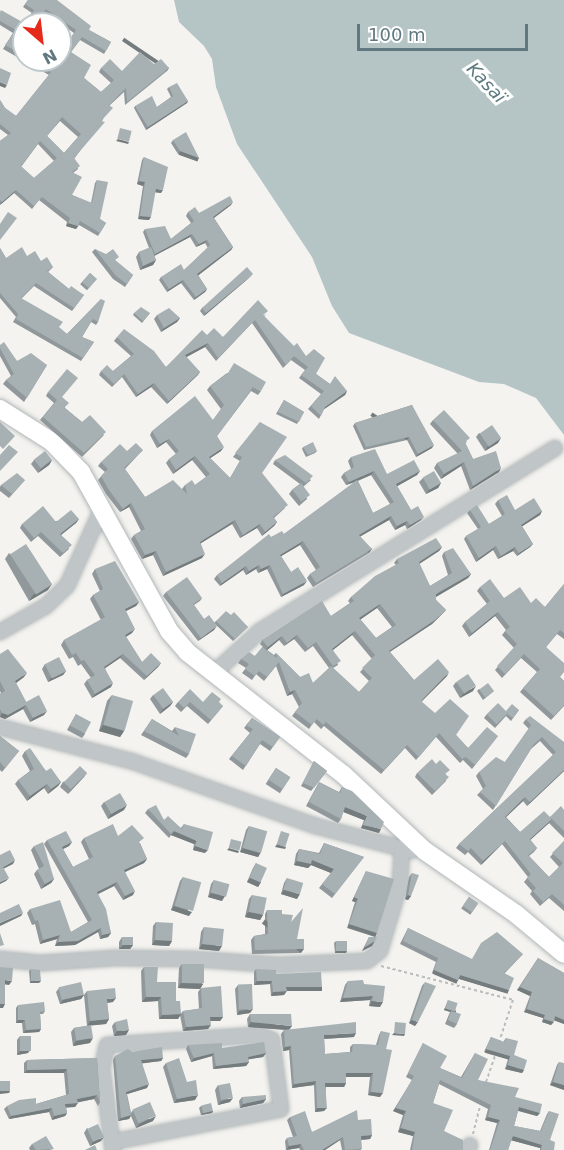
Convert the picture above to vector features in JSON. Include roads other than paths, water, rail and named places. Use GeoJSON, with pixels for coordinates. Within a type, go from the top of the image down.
{"type":"FeatureCollection","features":[{"type":"Feature","properties":{"kind":"main road"},"geometry":{"type":"LineString","coordinates":[[0,409],[52,442],[81,472],[169,631],[187,652],[344,775],[425,850],[516,914],[564,954]]}},
{"type":"Feature","properties":{"kind":"street"},"geometry":{"type":"LineString","coordinates":[[215,672],[260,632],[555,448]]}},
{"type":"Feature","properties":{"kind":"street"},"geometry":{"type":"LineString","coordinates":[[0,632],[46,606],[67,586],[101,511]]}},
{"type":"Feature","properties":{"kind":"street"},"geometry":{"type":"LineString","coordinates":[[0,727],[134,762],[316,826],[402,851],[425,850]]}},
{"type":"Feature","properties":{"kind":"street"},"geometry":{"type":"LineString","coordinates":[[0,959],[41,963],[115,958],[193,959],[279,965],[367,962],[380,951],[400,884],[402,851]]}},
{"type":"Feature","properties":{"kind":"street"},"geometry":{"type":"LineString","coordinates":[[258,1035],[272,1040],[281,1109],[112,1146],[102,1068],[107,1045],[258,1035]]}},
{"type":"Feature","properties":{"kind":"water","name":"Kasaï"},"geometry":{"type":"Polygon","coordinates":[[[174,0],[564,0],[564,435],[536,398],[504,384],[479,382],[349,333],[332,306],[312,257],[237,144],[216,87],[212,59],[204,46],[179,22],[174,0]]]}}]}
